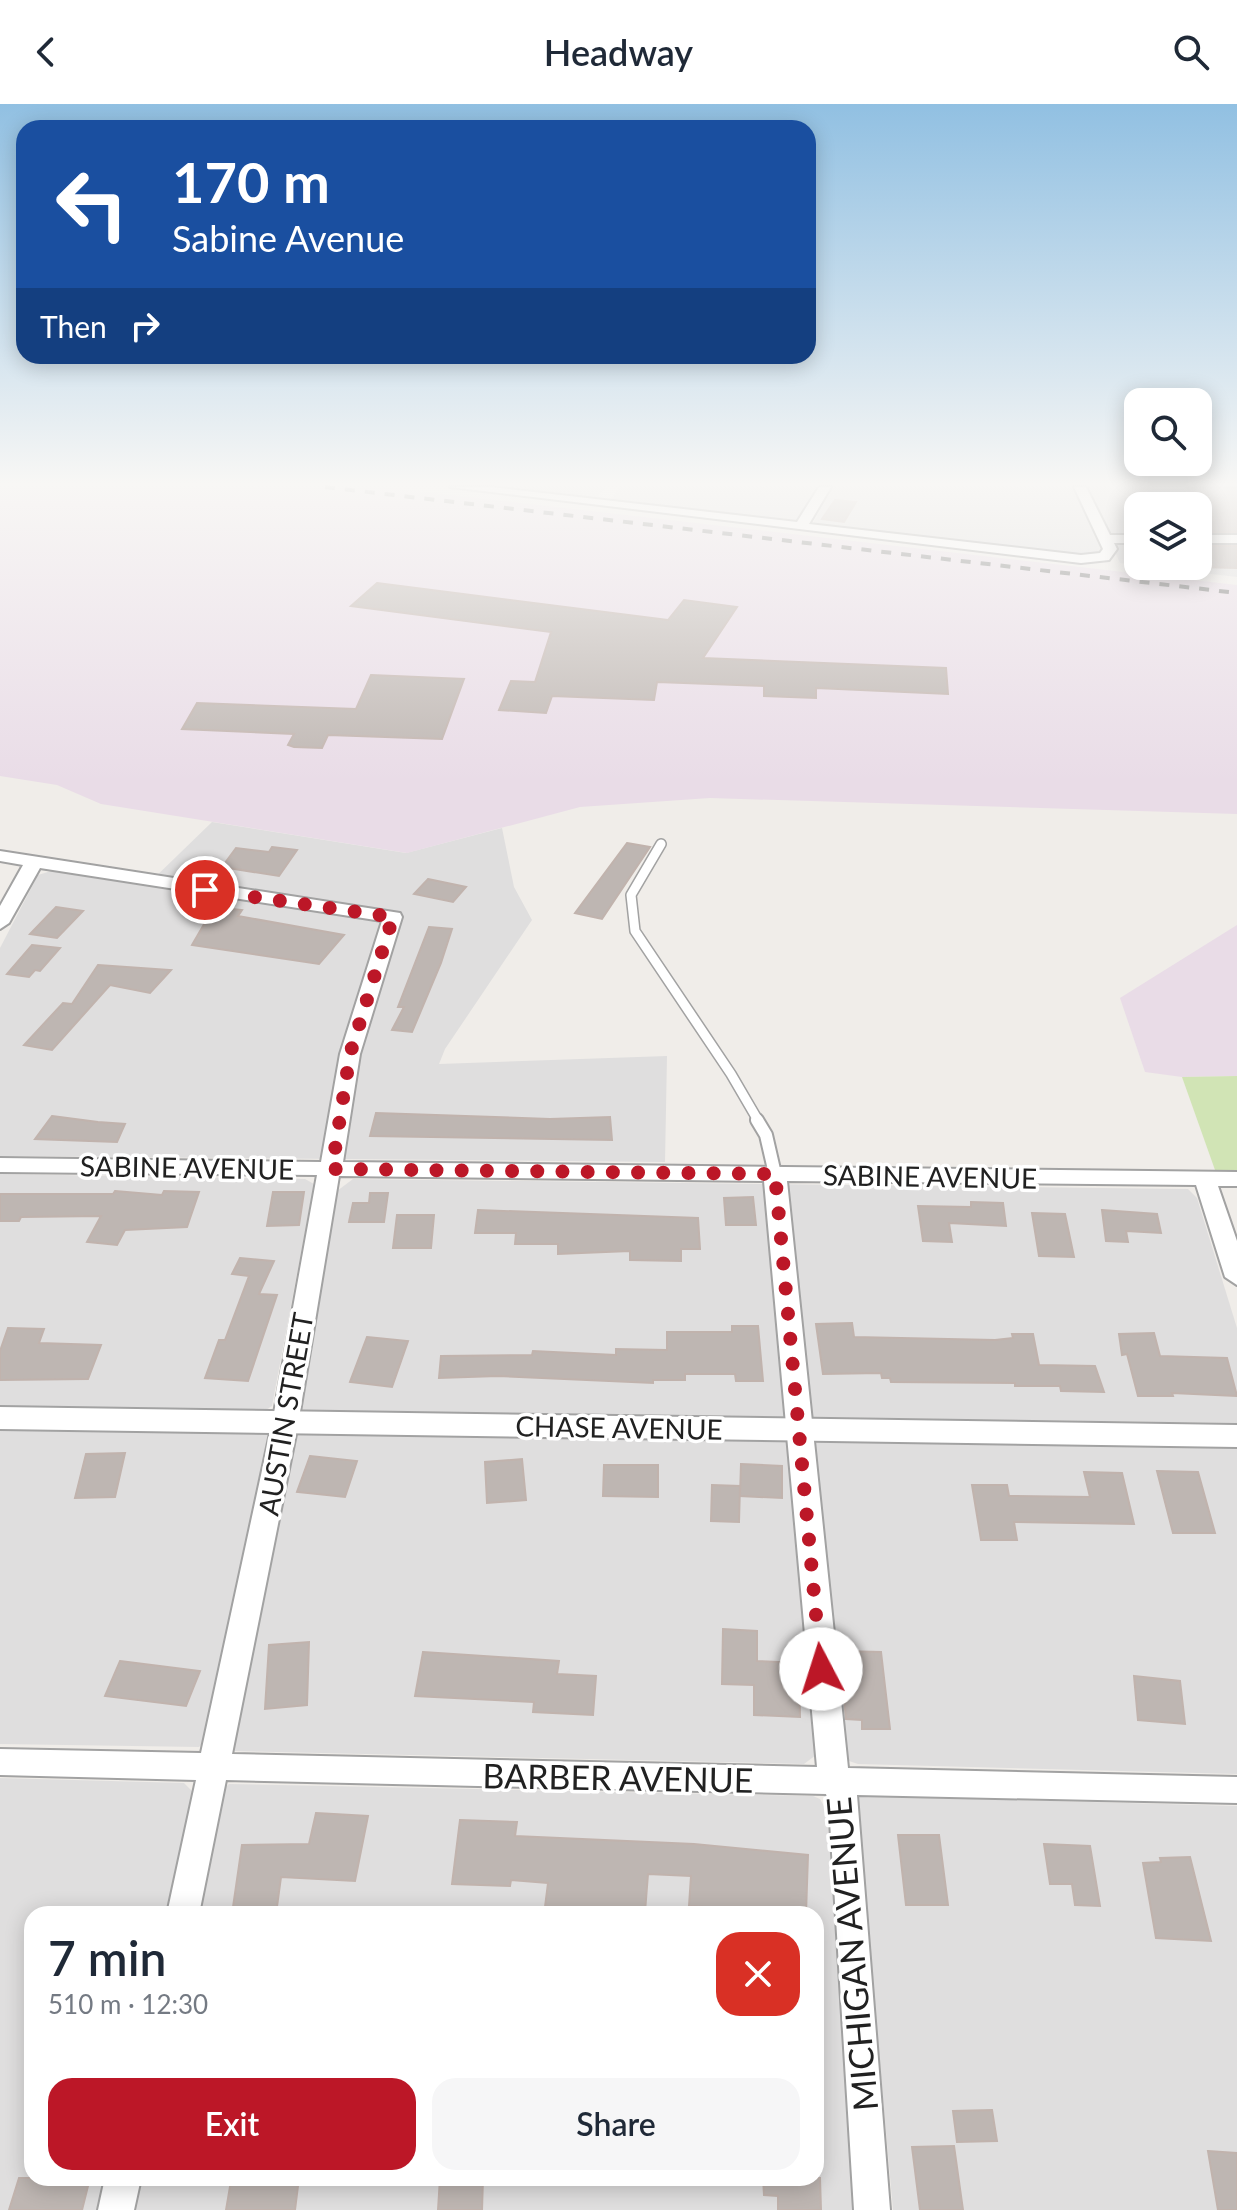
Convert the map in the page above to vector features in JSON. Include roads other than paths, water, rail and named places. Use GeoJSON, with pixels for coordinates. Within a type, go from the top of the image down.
{"type":"FeatureCollection","features":[{"type":"Feature","properties":{"kind":"street"},"geometry":{"type":"LineString","coordinates":[[0,856],[34,862],[0,923]]}},
{"type":"Feature","properties":{"kind":"street","name":"AUSTIN STREET"},"geometry":{"type":"LineString","coordinates":[[34,862],[393,917],[350,1054],[285,1424],[216,1768],[185,1906]]}},
{"type":"Feature","properties":{"kind":"street","name":"SABINE AVENUE"},"geometry":{"type":"LineString","coordinates":[[0,1165],[1237,1179]]}},
{"type":"Feature","properties":{"kind":"street","name":"MICHIGAN AVENUE"},"geometry":{"type":"LineString","coordinates":[[775,1174],[829,1758],[845,1805],[872,2210]]}},
{"type":"Feature","properties":{"kind":"street"},"geometry":{"type":"LineString","coordinates":[[1205,1179],[1237,1277]]}},
{"type":"Feature","properties":{"kind":"street","name":"CHASE AVENUE"},"geometry":{"type":"LineString","coordinates":[[0,1418],[1237,1436]]}},
{"type":"Feature","properties":{"kind":"street","name":"BARBER AVENUE"},"geometry":{"type":"LineString","coordinates":[[0,1762],[1237,1790]]}},
{"type":"Feature","properties":{"kind":"street"},"geometry":{"type":"LineString","coordinates":[[116,2210],[121,2186]]}},
{"type":"Feature","properties":{"kind":"lane"},"geometry":{"type":"LineString","coordinates":[[661,844],[631,892],[627,911],[635,931],[731,1074],[766,1135],[775,1174]]}},
{"type":"Feature","properties":{"kind":"railway"},"geometry":{"type":"LineString","coordinates":[[1171,585],[1237,593]]}}]}
